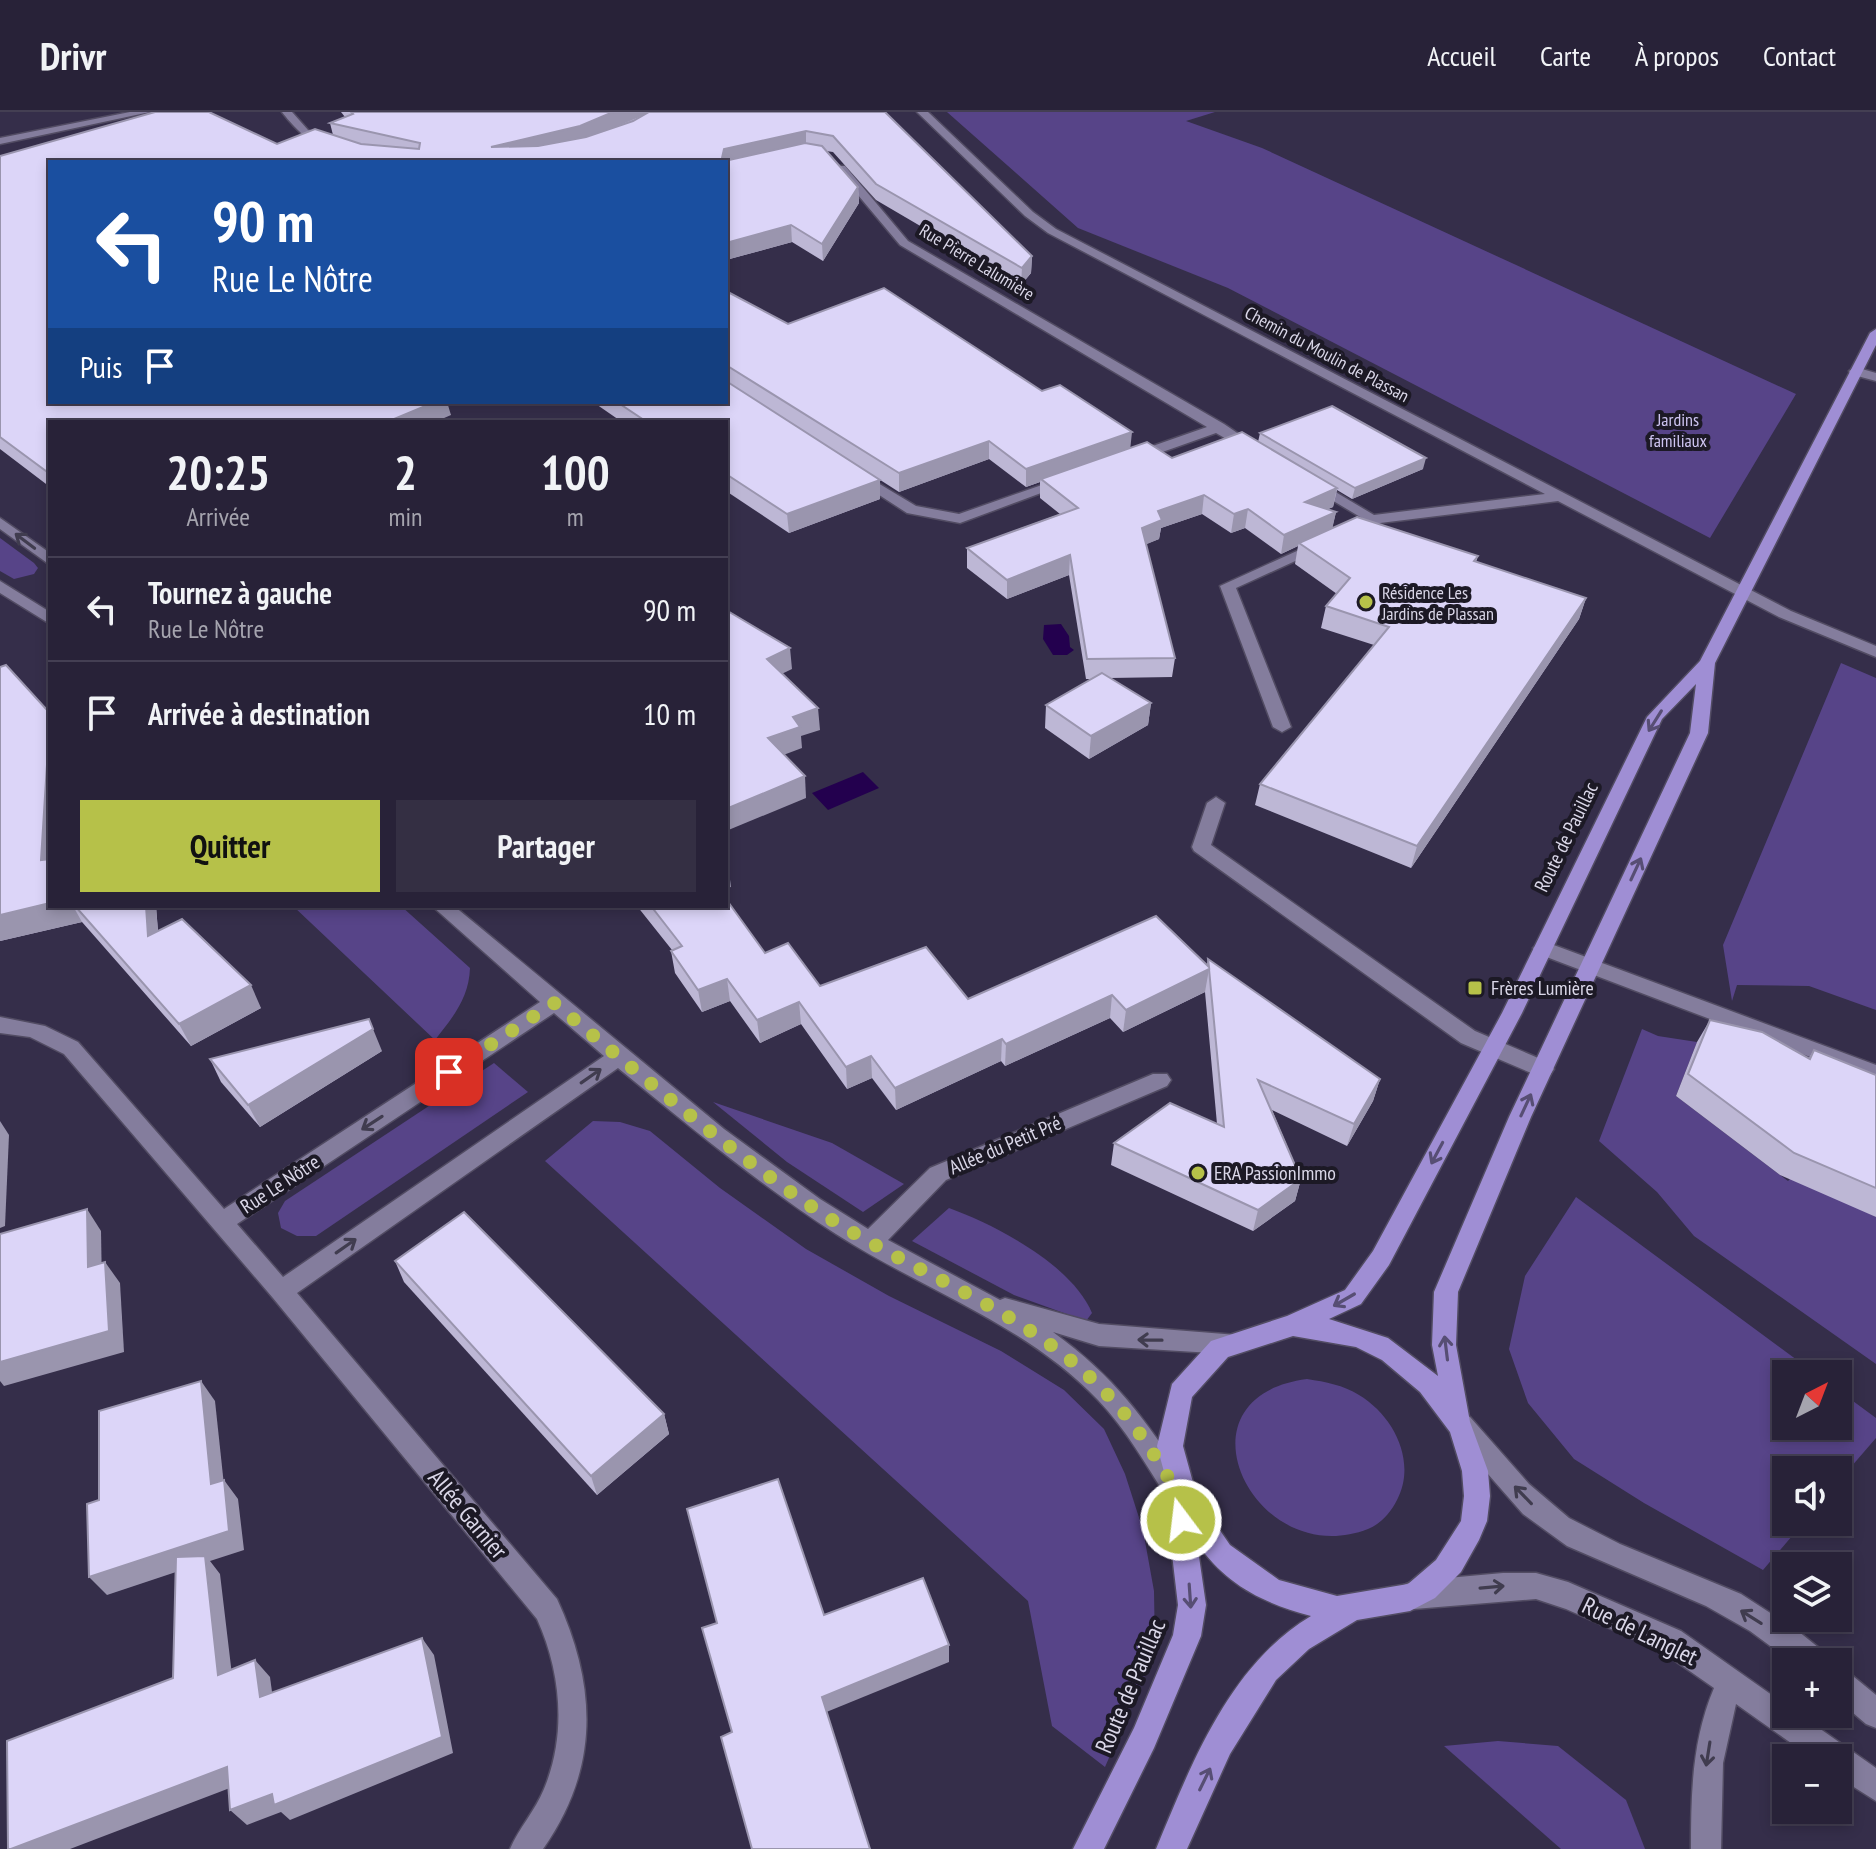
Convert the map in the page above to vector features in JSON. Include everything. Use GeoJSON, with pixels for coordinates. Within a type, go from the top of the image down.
{"type":"FeatureCollection","features":[{"type":"Feature","properties":{"kind":"main road","name":"Route de Pauillac"},"geometry":{"type":"LineString","coordinates":[[1293,1325],[1353,1297],[1381,1258],[1493,1048],[1655,717],[1707,663],[1741,591],[1876,333]]}},
{"type":"Feature","properties":{"kind":"main road","name":"Route de Pauillac"},"geometry":{"type":"LineString","coordinates":[[1461,1425],[1444,1345],[1446,1292],[1543,1069],[1699,733],[1707,663]]}},
{"type":"Feature","properties":{"kind":"main road"},"geometry":{"type":"LineString","coordinates":[[1293,1325],[1342,1331],[1390,1351],[1430,1384],[1461,1425],[1476,1473],[1474,1521],[1453,1564],[1414,1595],[1383,1607],[1347,1610],[1292,1601],[1243,1575],[1203,1537],[1178,1491],[1169,1447],[1176,1404],[1196,1369],[1228,1343],[1259,1330],[1293,1325]]}},
{"type":"Feature","properties":{"kind":"main road","name":"Route de Pauillac"},"geometry":{"type":"LineString","coordinates":[[1088,1849],[1144,1738],[1187,1636],[1192,1605],[1178,1491]]}},
{"type":"Feature","properties":{"kind":"main road"},"geometry":{"type":"LineString","coordinates":[[1171,1849],[1233,1723],[1260,1678],[1286,1650],[1347,1610]]}},
{"type":"Feature","properties":{"kind":"street"},"geometry":{"type":"LineString","coordinates":[[0,141],[145,112]]}},
{"type":"Feature","properties":{"kind":"street"},"geometry":{"type":"LineString","coordinates":[[287,112],[304,132],[346,150]]}},
{"type":"Feature","properties":{"kind":"street","name":"Chemin du Moulin de Plassan"},"geometry":{"type":"LineString","coordinates":[[922,112],[1029,214],[1052,231],[1785,614],[1876,652]]}},
{"type":"Feature","properties":{"kind":"street"},"geometry":{"type":"LineString","coordinates":[[74,114],[83,124]]}},
{"type":"Feature","properties":{"kind":"street","name":"Rue Pierre Lalumière"},"geometry":{"type":"LineString","coordinates":[[827,156],[904,243],[1270,458]]}},
{"type":"Feature","properties":{"kind":"street"},"geometry":{"type":"LineString","coordinates":[[1855,371],[1876,377]]}},
{"type":"Feature","properties":{"kind":"street"},"geometry":{"type":"LineString","coordinates":[[1118,463],[1219,427]]}},
{"type":"Feature","properties":{"kind":"street"},"geometry":{"type":"LineString","coordinates":[[846,467],[912,510],[960,519],[1075,478]]}},
{"type":"Feature","properties":{"kind":"street"},"geometry":{"type":"LineString","coordinates":[[1295,474],[1372,520]]}},
{"type":"Feature","properties":{"kind":"street"},"geometry":{"type":"LineString","coordinates":[[1282,727],[1228,586],[1372,520],[1557,497]]}},
{"type":"Feature","properties":{"kind":"street"},"geometry":{"type":"LineString","coordinates":[[0,522],[48,558]]}},
{"type":"Feature","properties":{"kind":"street"},"geometry":{"type":"LineString","coordinates":[[0,586],[48,618]]}},
{"type":"Feature","properties":{"kind":"street"},"geometry":{"type":"LineString","coordinates":[[1216,803],[1201,847],[1468,1037],[1543,1069]]}},
{"type":"Feature","properties":{"kind":"street"},"geometry":{"type":"LineString","coordinates":[[444,908],[715,1138],[817,1210],[871,1242],[990,1303],[1103,1388],[1126,1413],[1178,1491]]}},
{"type":"Feature","properties":{"kind":"street"},"geometry":{"type":"LineString","coordinates":[[1543,948],[1876,1074]]}},
{"type":"Feature","properties":{"kind":"street","name":"Rue Le Nôtre"},"geometry":{"type":"LineString","coordinates":[[0,1025],[18,1025],[47,1034],[71,1048],[222,1222],[554,1003]]}},
{"type":"Feature","properties":{"kind":"street"},"geometry":{"type":"LineString","coordinates":[[281,1291],[619,1057]]}},
{"type":"Feature","properties":{"kind":"street","name":"Allée du Petit Pré"},"geometry":{"type":"LineString","coordinates":[[871,1242],[938,1174],[1160,1080]]}},
{"type":"Feature","properties":{"kind":"street","name":"Allée Garnier"},"geometry":{"type":"LineString","coordinates":[[222,1222],[547,1609],[564,1639],[574,1734],[565,1782],[548,1822],[525,1849]]}},
{"type":"Feature","properties":{"kind":"street"},"geometry":{"type":"LineString","coordinates":[[990,1303],[1099,1335],[1228,1343]]}},
{"type":"Feature","properties":{"kind":"street"},"geometry":{"type":"LineString","coordinates":[[1461,1425],[1526,1499],[1558,1526],[1581,1539],[1704,1590],[1749,1615],[1795,1648]]}},
{"type":"Feature","properties":{"kind":"street","name":"Rue de Langlet"},"geometry":{"type":"LineString","coordinates":[[1414,1595],[1503,1586],[1536,1586],[1606,1611],[1671,1641],[1818,1744]]}},
{"type":"Feature","properties":{"kind":"street"},"geometry":{"type":"LineString","coordinates":[[1706,1849],[1706,1768],[1714,1720],[1731,1681]]}},
{"type":"Feature","properties":{"kind":"street"},"geometry":{"type":"LineString","coordinates":[[1852,1694],[1876,1714]]}},
{"type":"Feature","properties":{"kind":"street","name":"Rue de Langlet"},"geometry":{"type":"LineString","coordinates":[[1852,1769],[1876,1786]]}},
{"type":"Feature","properties":{"kind":"green space","name":"Jardins familiaux"},"geometry":{"type":"Polygon","coordinates":[[[947,112],[1215,112],[1186,121],[1262,148],[1796,394],[1710,538],[1228,288],[1078,228],[947,112]]]}},
{"type":"Feature","properties":{"kind":"green space"},"geometry":{"type":"Polygon","coordinates":[[[0,538],[34,563],[38,568],[34,574],[14,579],[0,571],[0,538]]]}},
{"type":"Feature","properties":{"kind":"green space"},"geometry":{"type":"Polygon","coordinates":[[[1841,663],[1876,678],[1876,1010],[1809,986],[1737,985],[1732,1001],[1723,945],[1841,663]]]}},
{"type":"Feature","properties":{"kind":"green space"},"geometry":{"type":"Polygon","coordinates":[[[295,908],[403,908],[470,968],[463,998],[435,1040],[295,908]]]}},
{"type":"Feature","properties":{"kind":"green space"},"geometry":{"type":"Polygon","coordinates":[[[1642,1029],[1658,1036],[1697,1042],[1676,1096],[1788,1181],[1795,1174],[1876,1217],[1876,1364],[1694,1236],[1657,1192],[1599,1141],[1642,1029]]]}},
{"type":"Feature","properties":{"kind":"green space"},"geometry":{"type":"Polygon","coordinates":[[[494,1063],[528,1092],[316,1236],[297,1236],[281,1228],[278,1213],[285,1201],[494,1063]]]}},
{"type":"Feature","properties":{"kind":"green space"},"geometry":{"type":"Polygon","coordinates":[[[713,1102],[832,1143],[904,1184],[863,1212],[787,1162],[713,1102]]]}},
{"type":"Feature","properties":{"kind":"green space"},"geometry":{"type":"Polygon","coordinates":[[[593,1121],[620,1122],[650,1131],[720,1188],[806,1249],[889,1296],[1001,1351],[1064,1390],[1104,1429],[1125,1474],[1143,1530],[1154,1591],[1155,1652],[1105,1767],[1052,1726],[1028,1601],[545,1161],[593,1121]]]}},
{"type":"Feature","properties":{"kind":"green space"},"geometry":{"type":"Polygon","coordinates":[[[1576,1197],[1797,1360],[1772,1360],[1772,1440],[1852,1440],[1852,1400],[1876,1418],[1876,1438],[1852,1466],[1852,1456],[1772,1456],[1772,1536],[1792,1536],[1778,1552],[1772,1552],[1772,1559],[1763,1570],[1644,1503],[1574,1459],[1528,1403],[1509,1349],[1525,1276],[1576,1197]]]}},
{"type":"Feature","properties":{"kind":"green space"},"geometry":{"type":"Polygon","coordinates":[[[949,1208],[1010,1236],[1050,1263],[1082,1295],[1092,1313],[1086,1321],[1014,1295],[912,1241],[949,1208]]]}},
{"type":"Feature","properties":{"kind":"green space"},"geometry":{"type":"Polygon","coordinates":[[[1307,1379],[1341,1386],[1359,1395],[1383,1415],[1399,1441],[1403,1456],[1403,1485],[1389,1513],[1368,1529],[1327,1536],[1291,1527],[1262,1506],[1243,1477],[1235,1446],[1242,1416],[1265,1392],[1307,1379]]]}},
{"type":"Feature","properties":{"kind":"green space"},"geometry":{"type":"Polygon","coordinates":[[[1498,1741],[1558,1746],[1626,1800],[1645,1849],[1561,1849],[1444,1746],[1498,1741]]]}},
{"type":"Feature","properties":{"kind":"shaded area"},"geometry":{"type":"Polygon","coordinates":[[[1061,624],[1074,650],[1067,655],[1053,655],[1043,639],[1044,625],[1061,624]]]}},
{"type":"Feature","properties":{"kind":"shaded area"},"geometry":{"type":"Polygon","coordinates":[[[863,772],[879,788],[828,810],[812,793],[863,772]]]}},
{"type":"Feature","properties":{"kind":"building"},"geometry":{"type":"Polygon","coordinates":[[[155,112],[209,112],[277,144],[315,129],[361,144],[419,149],[420,143],[330,123],[353,114],[351,112],[613,112],[580,126],[491,147],[538,146],[586,137],[633,121],[649,112],[885,112],[1032,256],[1022,268],[876,184],[833,136],[806,131],[724,149],[724,160],[48,160],[48,404],[430,404],[392,420],[48,420],[48,473],[0,437],[0,156],[155,112]]]}},
{"type":"Feature","properties":{"kind":"building"},"geometry":{"type":"Polygon","coordinates":[[[805,143],[822,146],[858,187],[822,244],[791,225],[728,242],[728,160],[805,143]]]}},
{"type":"Feature","properties":{"kind":"building"},"geometry":{"type":"Polygon","coordinates":[[[884,288],[1042,391],[1060,385],[1132,432],[1026,469],[989,441],[899,473],[728,366],[728,292],[788,324],[884,288]]]}},
{"type":"Feature","properties":{"kind":"building"},"geometry":{"type":"Polygon","coordinates":[[[728,382],[880,480],[787,514],[728,475],[728,420],[644,420],[620,404],[728,404],[728,382]]]}},
{"type":"Feature","properties":{"kind":"building"},"geometry":{"type":"Polygon","coordinates":[[[1332,406],[1426,458],[1355,488],[1260,433],[1332,406]]]}},
{"type":"Feature","properties":{"kind":"building"},"geometry":{"type":"Polygon","coordinates":[[[1242,432],[1337,488],[1305,502],[1336,512],[1284,535],[1248,509],[1234,514],[1204,495],[1158,511],[1162,520],[1142,528],[1175,658],[1087,659],[1070,555],[1007,580],[967,548],[1078,508],[1041,479],[1147,442],[1172,458],[1242,432]]]}},
{"type":"Feature","properties":{"kind":"building"},"geometry":{"type":"Polygon","coordinates":[[[1357,517],[1478,556],[1474,561],[1586,598],[1417,846],[1260,784],[1389,627],[1326,606],[1350,578],[1299,543],[1357,517]]]}},
{"type":"Feature","properties":{"kind":"building"},"geometry":{"type":"Polygon","coordinates":[[[728,611],[790,648],[767,659],[818,708],[793,717],[800,727],[768,738],[805,776],[728,808],[728,611]]]}},
{"type":"Feature","properties":{"kind":"building"},"geometry":{"type":"Polygon","coordinates":[[[6,665],[48,711],[41,860],[48,859],[48,903],[0,915],[0,667],[6,665]]]}},
{"type":"Feature","properties":{"kind":"building"},"geometry":{"type":"Polygon","coordinates":[[[1102,673],[1151,703],[1091,736],[1046,705],[1102,673]]]}},
{"type":"Feature","properties":{"kind":"building"},"geometry":{"type":"Polygon","coordinates":[[[728,902],[765,953],[788,943],[820,986],[926,947],[968,999],[1156,916],[1209,967],[1208,959],[1380,1079],[1354,1124],[1258,1080],[1301,1179],[1258,1210],[1114,1143],[1170,1103],[1224,1127],[1209,969],[1126,1010],[1112,995],[1006,1044],[1002,1039],[895,1088],[871,1056],[846,1067],[799,1002],[757,1020],[727,979],[698,990],[671,951],[682,946],[653,908],[728,908],[728,902]]]}},
{"type":"Feature","properties":{"kind":"building"},"geometry":{"type":"Polygon","coordinates":[[[77,908],[146,908],[148,936],[182,919],[251,985],[179,1024],[77,908]]]}},
{"type":"Feature","properties":{"kind":"building"},"geometry":{"type":"Polygon","coordinates":[[[369,1019],[373,1029],[248,1105],[210,1059],[369,1019]]]}},
{"type":"Feature","properties":{"kind":"building"},"geometry":{"type":"Polygon","coordinates":[[[1710,1020],[1762,1032],[1810,1059],[1814,1050],[1876,1075],[1876,1188],[1794,1153],[1688,1074],[1710,1020]]]}},
{"type":"Feature","properties":{"kind":"building"},"geometry":{"type":"Polygon","coordinates":[[[87,1209],[88,1267],[105,1262],[109,1331],[0,1362],[0,1234],[87,1209]]]}},
{"type":"Feature","properties":{"kind":"building"},"geometry":{"type":"Polygon","coordinates":[[[464,1212],[664,1414],[591,1476],[395,1261],[464,1212]]]}},
{"type":"Feature","properties":{"kind":"building"},"geometry":{"type":"Polygon","coordinates":[[[201,1381],[211,1484],[224,1480],[229,1531],[89,1577],[87,1504],[99,1500],[99,1411],[201,1381]]]}},
{"type":"Feature","properties":{"kind":"building"},"geometry":{"type":"Polygon","coordinates":[[[778,1479],[824,1615],[923,1578],[949,1645],[822,1697],[870,1849],[752,1849],[721,1737],[732,1732],[702,1628],[717,1623],[687,1509],[778,1479]]]}},
{"type":"Feature","properties":{"kind":"building"},"geometry":{"type":"Polygon","coordinates":[[[205,1556],[218,1675],[255,1660],[260,1697],[422,1638],[442,1737],[274,1805],[272,1794],[230,1810],[227,1767],[8,1849],[7,1741],[173,1678],[176,1557],[205,1556]]]}},
{"type":"Feature","properties":{"kind":"place","name":"Résidence Les Jardins de Plassan"},"geometry":{"type":"Point","coordinates":[1366,602]}},
{"type":"Feature","properties":{"kind":"place","name":"Frères Lumière"},"geometry":{"type":"Point","coordinates":[1475,988]}},
{"type":"Feature","properties":{"kind":"place","name":"ERA PassionImmo"},"geometry":{"type":"Point","coordinates":[1198,1173]}},
{"type":"Feature","properties":{"kind":"route"},"geometry":{"type":"LineString","coordinates":[[449,1072],[554,1003],[715,1138],[817,1210],[871,1242],[990,1303],[1078,1366],[1126,1413],[1178,1491],[1181,1520]]}}]}
